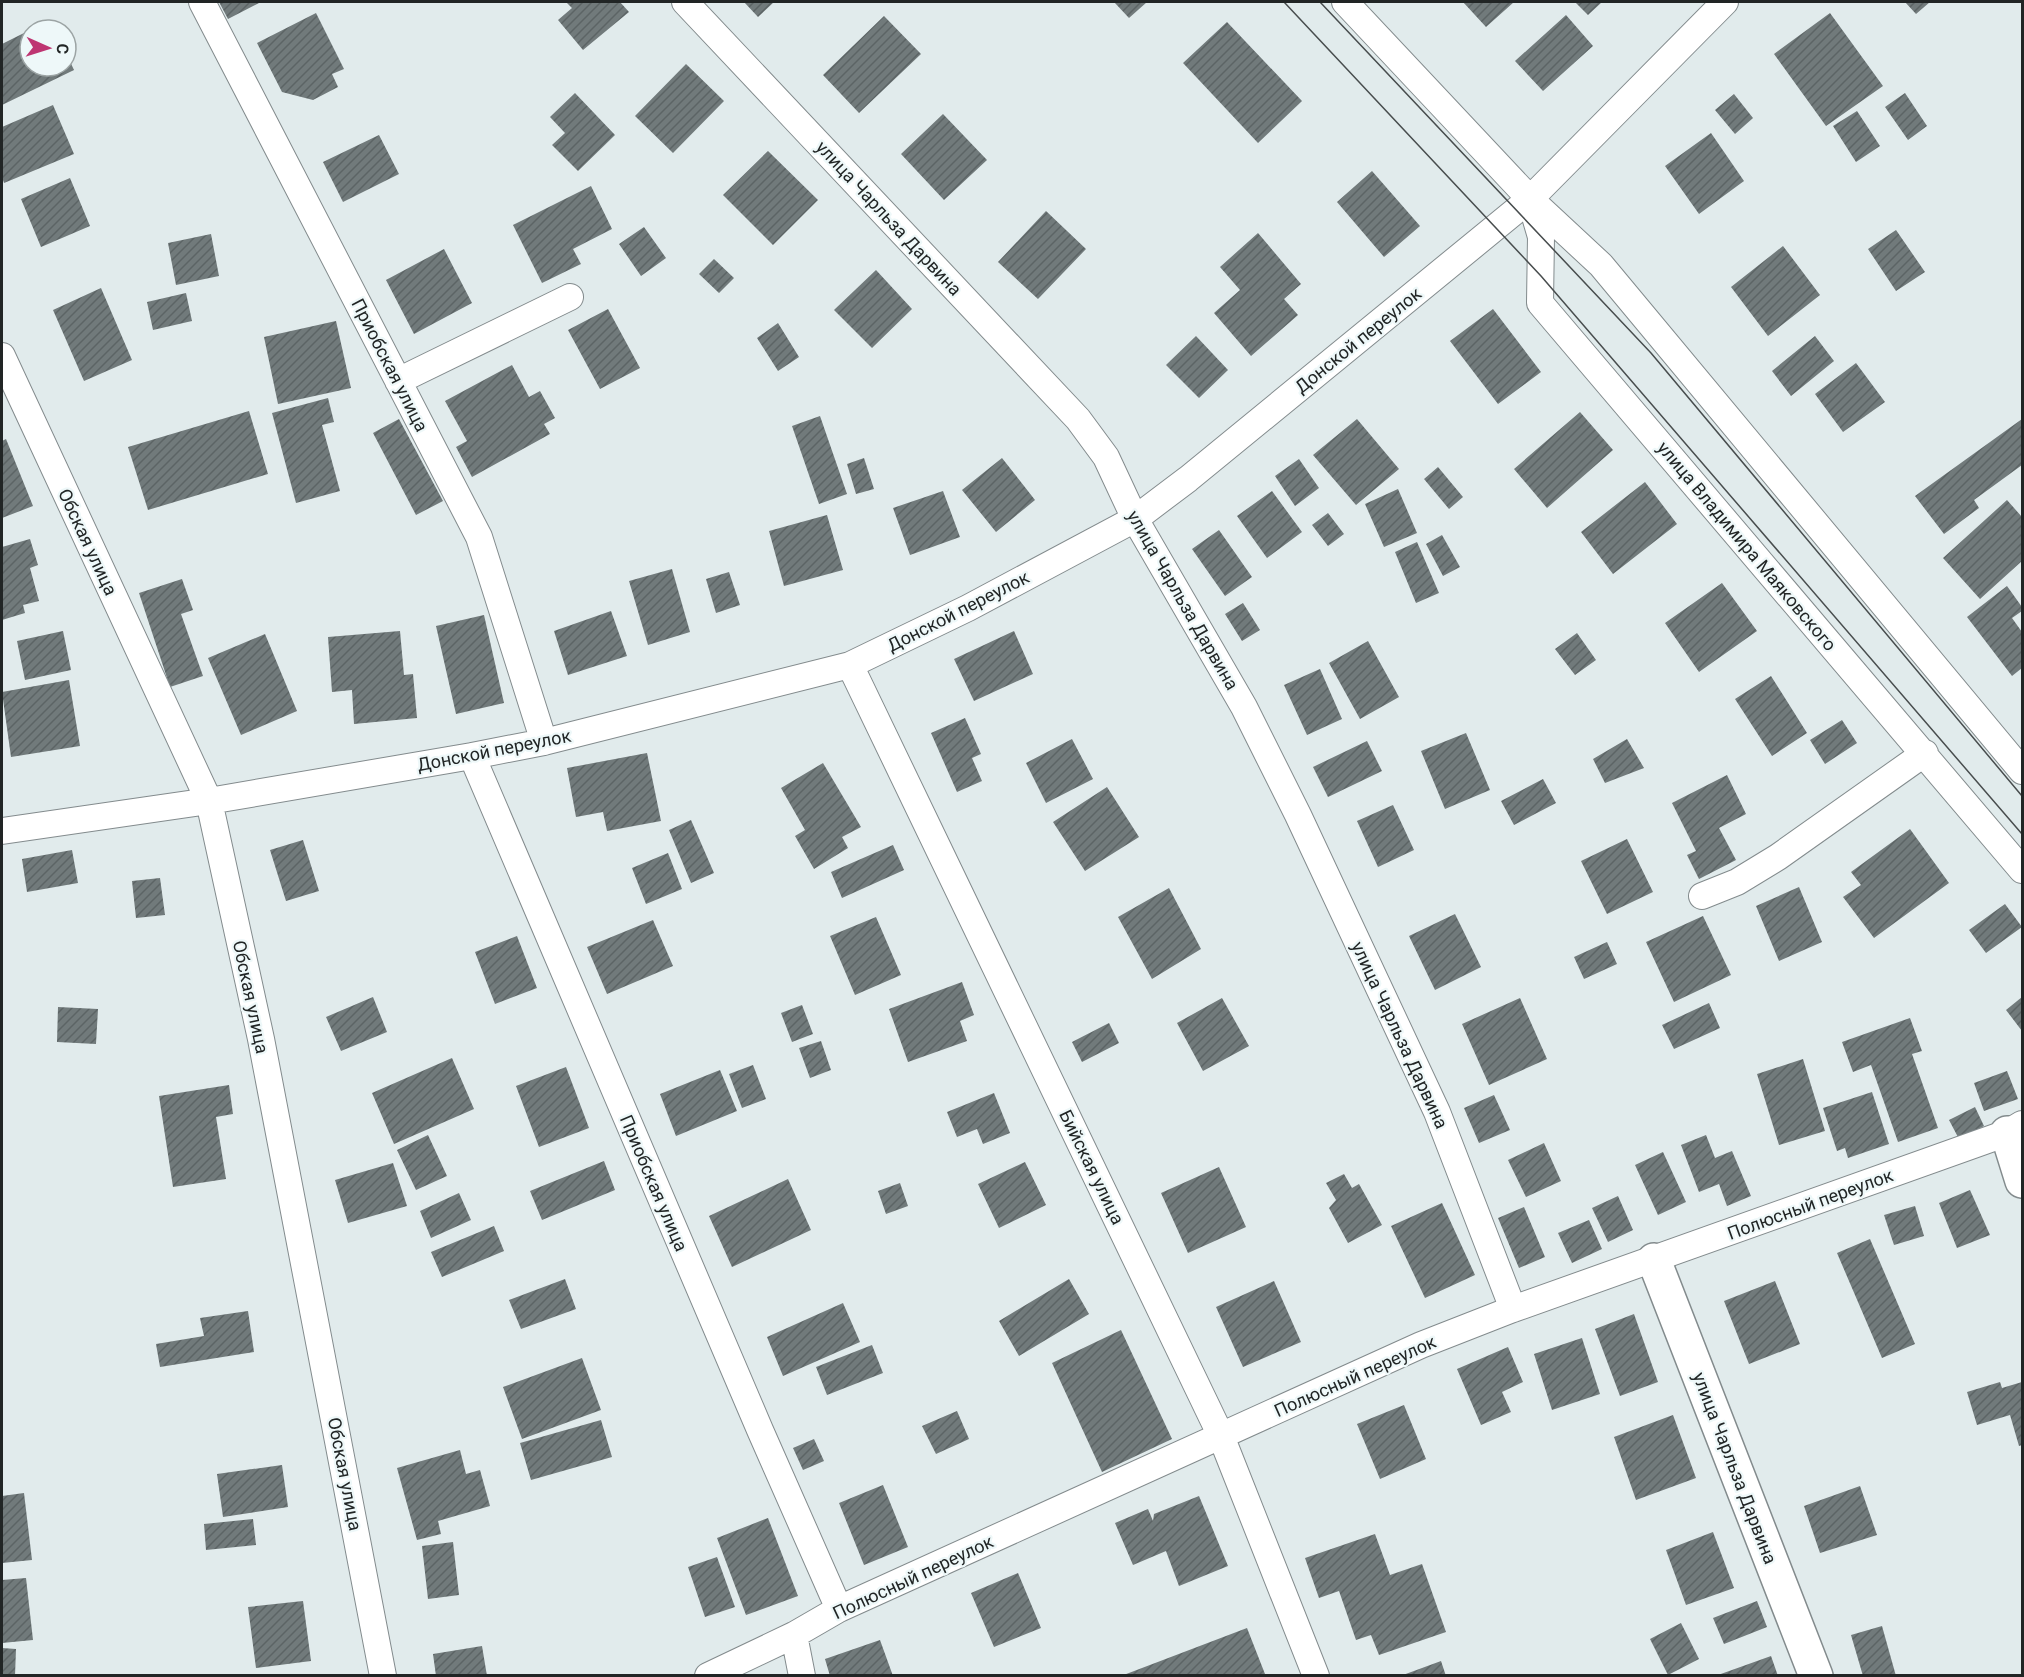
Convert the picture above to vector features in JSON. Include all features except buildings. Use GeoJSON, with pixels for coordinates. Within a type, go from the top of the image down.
{"type":"FeatureCollection","features":[{"type":"Feature","properties":{"kind":"street"},"geometry":{"type":"LineString","coordinates":[[2015,1128],[2022,1180]]}},
{"type":"Feature","properties":{"kind":"street","name":"улица Чарльза Дарвина"},"geometry":{"type":"LineString","coordinates":[[1654,1260],[1816,1676]]}},
{"type":"Feature","properties":{"kind":"lane","name":"Приобская улица"},"geometry":{"type":"LineString","coordinates":[[202,2],[479,537],[544,742]]}},
{"type":"Feature","properties":{"kind":"lane","name":"улица Чарльза Дарвина"},"geometry":{"type":"LineString","coordinates":[[685,2],[1078,418],[1106,457],[1135,519],[1244,707],[1298,815],[1437,1112],[1513,1309]]}},
{"type":"Feature","properties":{"kind":"lane","name":"улица Владимира Маяковского"},"geometry":{"type":"LineString","coordinates":[[1345,2],[1530,199],[1601,265],[2022,771]]}},
{"type":"Feature","properties":{"kind":"lane","name":"Донской переулок"},"geometry":{"type":"LineString","coordinates":[[2,831],[209,801],[544,742],[850,665],[968,608],[1135,519],[1188,479],[1530,199],[1725,2]]}},
{"type":"Feature","properties":{"kind":"lane","name":"улица Владимира Маяковского"},"geometry":{"type":"LineString","coordinates":[[1530,199],[1541,237],[1540,303],[2022,870]]}},
{"type":"Feature","properties":{"kind":"lane"},"geometry":{"type":"LineString","coordinates":[[398,381],[570,297]]}},
{"type":"Feature","properties":{"kind":"lane","name":"Обская улица"},"geometry":{"type":"LineString","coordinates":[[2,356],[209,801],[261,1039],[384,1676]]}},
{"type":"Feature","properties":{"kind":"lane","name":"Бийская улица"},"geometry":{"type":"LineString","coordinates":[[850,665],[1221,1436],[1316,1676]]}},
{"type":"Feature","properties":{"kind":"lane"},"geometry":{"type":"LineString","coordinates":[[1702,896],[1737,882],[1778,857],[1924,753]]}},
{"type":"Feature","properties":{"kind":"lane","name":"Приобская улица"},"geometry":{"type":"LineString","coordinates":[[472,756],[755,1419],[839,1609]]}},
{"type":"Feature","properties":{"kind":"lane","name":"Полюсный переулок"},"geometry":{"type":"LineString","coordinates":[[708,1676],[794,1635],[839,1609],[1421,1345],[1513,1309],[2015,1128]]}},
{"type":"Feature","properties":{"kind":"lane"},"geometry":{"type":"LineString","coordinates":[[794,1635],[802,1676]]}},
{"type":"Feature","properties":{"kind":"tram line"},"geometry":{"type":"LineString","coordinates":[[1284,2],[1541,276],[2022,834]]}},
{"type":"Feature","properties":{"kind":"tram line"},"geometry":{"type":"LineString","coordinates":[[1320,2],[1651,353],[2022,796]]}}]}
